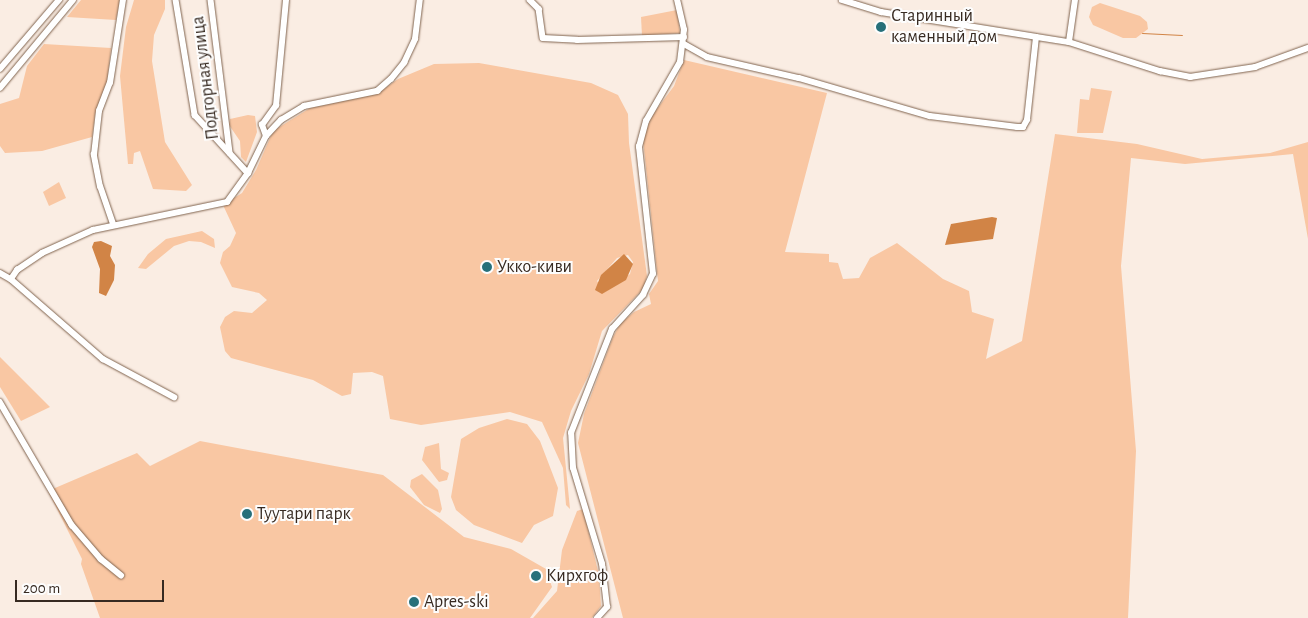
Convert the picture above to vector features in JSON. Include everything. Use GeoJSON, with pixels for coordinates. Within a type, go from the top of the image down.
{"type":"FeatureCollection","features":[{"type":"Feature","properties":{"kind":"street"},"geometry":{"type":"LineString","coordinates":[[0,70],[59,0]]}},
{"type":"Feature","properties":{"kind":"street"},"geometry":{"type":"LineString","coordinates":[[0,88],[73,0]]}},
{"type":"Feature","properties":{"kind":"street"},"geometry":{"type":"LineString","coordinates":[[113,224],[100,187],[94,155],[97,124],[110,83],[123,0]]}},
{"type":"Feature","properties":{"kind":"street"},"geometry":{"type":"LineString","coordinates":[[176,0],[195,115],[248,173]]}},
{"type":"Feature","properties":{"kind":"street","name":"Подгорная улица"},"geometry":{"type":"LineString","coordinates":[[211,0],[230,153]]}},
{"type":"Feature","properties":{"kind":"street"},"geometry":{"type":"LineString","coordinates":[[266,136],[262,125],[276,106],[286,0]]}},
{"type":"Feature","properties":{"kind":"street"},"geometry":{"type":"LineString","coordinates":[[11,279],[17,270],[45,252],[113,224],[220,205],[237,191],[266,136],[281,120],[304,106],[382,88],[404,63],[415,39],[420,0]]}},
{"type":"Feature","properties":{"kind":"street"},"geometry":{"type":"LineString","coordinates":[[530,0],[539,9],[543,38],[577,40],[684,37]]}},
{"type":"Feature","properties":{"kind":"street"},"geometry":{"type":"LineString","coordinates":[[597,618],[607,607],[602,564],[573,468],[571,434],[612,329],[643,295],[652,280],[653,259],[639,147],[646,121],[675,73],[684,44],[677,0]]}},
{"type":"Feature","properties":{"kind":"street"},"geometry":{"type":"LineString","coordinates":[[842,0],[881,12],[1069,42],[1160,71],[1190,78],[1255,67],[1308,48]]}},
{"type":"Feature","properties":{"kind":"street"},"geometry":{"type":"LineString","coordinates":[[1069,42],[1075,0]]}},
{"type":"Feature","properties":{"kind":"street"},"geometry":{"type":"LineString","coordinates":[[684,44],[706,57],[799,78],[930,116],[1017,128],[1023,127],[1027,120],[1036,37]]}},
{"type":"Feature","properties":{"kind":"street"},"geometry":{"type":"LineString","coordinates":[[0,273],[11,279],[103,359],[174,397]]}},
{"type":"Feature","properties":{"kind":"street"},"geometry":{"type":"LineString","coordinates":[[0,402],[72,526],[101,559],[122,575]]}},
{"type":"Feature","properties":{"kind":"shaded area"},"geometry":{"type":"Polygon","coordinates":[[[81,0],[120,0],[116,20],[67,17],[81,0]]]}},
{"type":"Feature","properties":{"kind":"shaded area"},"geometry":{"type":"Polygon","coordinates":[[[134,0],[165,0],[165,9],[154,35],[152,61],[165,142],[192,185],[186,191],[153,189],[140,151],[134,153],[133,164],[128,164],[120,76],[126,27],[134,0]]]}},
{"type":"Feature","properties":{"kind":"shaded area"},"geometry":{"type":"Polygon","coordinates":[[[1100,3],[1140,16],[1147,22],[1148,29],[1136,38],[1123,38],[1093,25],[1089,17],[1092,7],[1100,3]]]}},
{"type":"Feature","properties":{"kind":"shaded area"},"geometry":{"type":"Polygon","coordinates":[[[677,10],[680,33],[642,36],[641,17],[677,10]]]}},
{"type":"Feature","properties":{"kind":"shaded area"},"geometry":{"type":"Polygon","coordinates":[[[44,44],[111,48],[107,83],[95,115],[92,137],[42,151],[5,153],[0,146],[0,104],[19,98],[27,66],[44,44]]]}},
{"type":"Feature","properties":{"kind":"shaded area"},"geometry":{"type":"Polygon","coordinates":[[[684,60],[827,93],[785,252],[829,254],[829,262],[838,263],[843,279],[859,278],[870,258],[897,243],[943,279],[969,291],[972,312],[994,319],[986,359],[1022,341],[1055,134],[1137,144],[1202,159],[1270,153],[1308,142],[1308,239],[1293,154],[1185,164],[1131,158],[1121,266],[1136,451],[1128,618],[623,618],[578,443],[584,414],[613,337],[620,324],[634,312],[651,304],[649,294],[658,281],[643,140],[651,117],[674,86],[684,60]]]}},
{"type":"Feature","properties":{"kind":"shaded area"},"geometry":{"type":"Polygon","coordinates":[[[479,63],[591,83],[618,95],[628,114],[629,143],[647,276],[643,289],[602,331],[589,374],[571,411],[563,438],[570,509],[566,505],[563,468],[542,422],[510,412],[421,425],[390,419],[383,376],[372,372],[353,373],[351,394],[342,396],[313,380],[231,358],[225,351],[220,327],[225,317],[234,311],[252,313],[267,300],[259,293],[232,287],[220,263],[223,252],[230,246],[236,233],[223,205],[242,193],[256,170],[273,131],[310,108],[377,94],[398,79],[434,64],[479,63]],[[628,255],[617,258],[597,281],[605,292],[630,274],[633,262],[628,255]]]}},
{"type":"Feature","properties":{"kind":"shaded area"},"geometry":{"type":"Polygon","coordinates":[[[1091,88],[1112,91],[1103,133],[1077,133],[1080,99],[1089,100],[1091,88]]]}},
{"type":"Feature","properties":{"kind":"shaded area"},"geometry":{"type":"Polygon","coordinates":[[[248,115],[255,116],[257,132],[246,162],[241,157],[240,141],[229,125],[230,119],[248,115]]]}},
{"type":"Feature","properties":{"kind":"shaded area"},"geometry":{"type":"Polygon","coordinates":[[[59,182],[66,198],[49,206],[43,192],[59,182]]]}},
{"type":"Feature","properties":{"kind":"shaded area"},"geometry":{"type":"Polygon","coordinates":[[[992,217],[997,218],[993,239],[945,245],[951,224],[992,217]]]}},
{"type":"Feature","properties":{"kind":"shaded area"},"geometry":{"type":"Polygon","coordinates":[[[202,231],[214,239],[215,248],[201,242],[189,241],[174,246],[146,269],[138,268],[148,254],[166,239],[202,231]]]}},
{"type":"Feature","properties":{"kind":"shaded area"},"geometry":{"type":"Polygon","coordinates":[[[101,241],[112,246],[110,256],[115,265],[114,280],[106,296],[99,293],[100,269],[92,247],[94,242],[101,241]]]}},
{"type":"Feature","properties":{"kind":"shaded area"},"geometry":{"type":"Polygon","coordinates":[[[624,254],[633,264],[626,280],[602,294],[595,290],[601,275],[624,254]]]}},
{"type":"Feature","properties":{"kind":"shaded area"},"geometry":{"type":"Polygon","coordinates":[[[0,357],[50,407],[21,421],[0,387],[0,357]]]}},
{"type":"Feature","properties":{"kind":"shaded area"},"geometry":{"type":"Polygon","coordinates":[[[507,419],[527,424],[540,441],[558,488],[553,516],[534,525],[522,543],[474,525],[456,510],[451,497],[461,439],[479,428],[507,419]]]}},
{"type":"Feature","properties":{"kind":"shaded area","name":"Туутари парк"},"geometry":{"type":"Polygon","coordinates":[[[200,441],[383,475],[464,537],[511,549],[546,569],[552,587],[530,618],[100,618],[81,564],[82,559],[48,491],[137,453],[150,466],[200,441]]]}},
{"type":"Feature","properties":{"kind":"shaded area"},"geometry":{"type":"Polygon","coordinates":[[[439,443],[441,469],[449,473],[447,480],[439,482],[422,460],[425,447],[439,443]]]}},
{"type":"Feature","properties":{"kind":"shaded area"},"geometry":{"type":"Polygon","coordinates":[[[422,474],[438,490],[442,509],[440,513],[424,505],[410,487],[411,480],[422,474]]]}},
{"type":"Feature","properties":{"kind":"shaded area"},"geometry":{"type":"Polygon","coordinates":[[[583,509],[599,575],[601,606],[592,618],[533,618],[557,591],[562,550],[577,511],[583,509]]]}},
{"type":"Feature","properties":{"kind":"waterway"},"geometry":{"type":"LineString","coordinates":[[1142,33],[1182,35]]}},
{"type":"Feature","properties":{"kind":"place","name":"Старинный каменный дом"},"geometry":{"type":"Point","coordinates":[881,27]}},
{"type":"Feature","properties":{"kind":"place","name":"Укко-киви"},"geometry":{"type":"Point","coordinates":[487,267]}},
{"type":"Feature","properties":{"kind":"place","name":"Туутари парк"},"geometry":{"type":"Point","coordinates":[247,514]}},
{"type":"Feature","properties":{"kind":"place","name":"Кирхгоф"},"geometry":{"type":"Point","coordinates":[536,576]}},
{"type":"Feature","properties":{"kind":"place","name":"Apres-ski"},"geometry":{"type":"Point","coordinates":[414,602]}}]}
